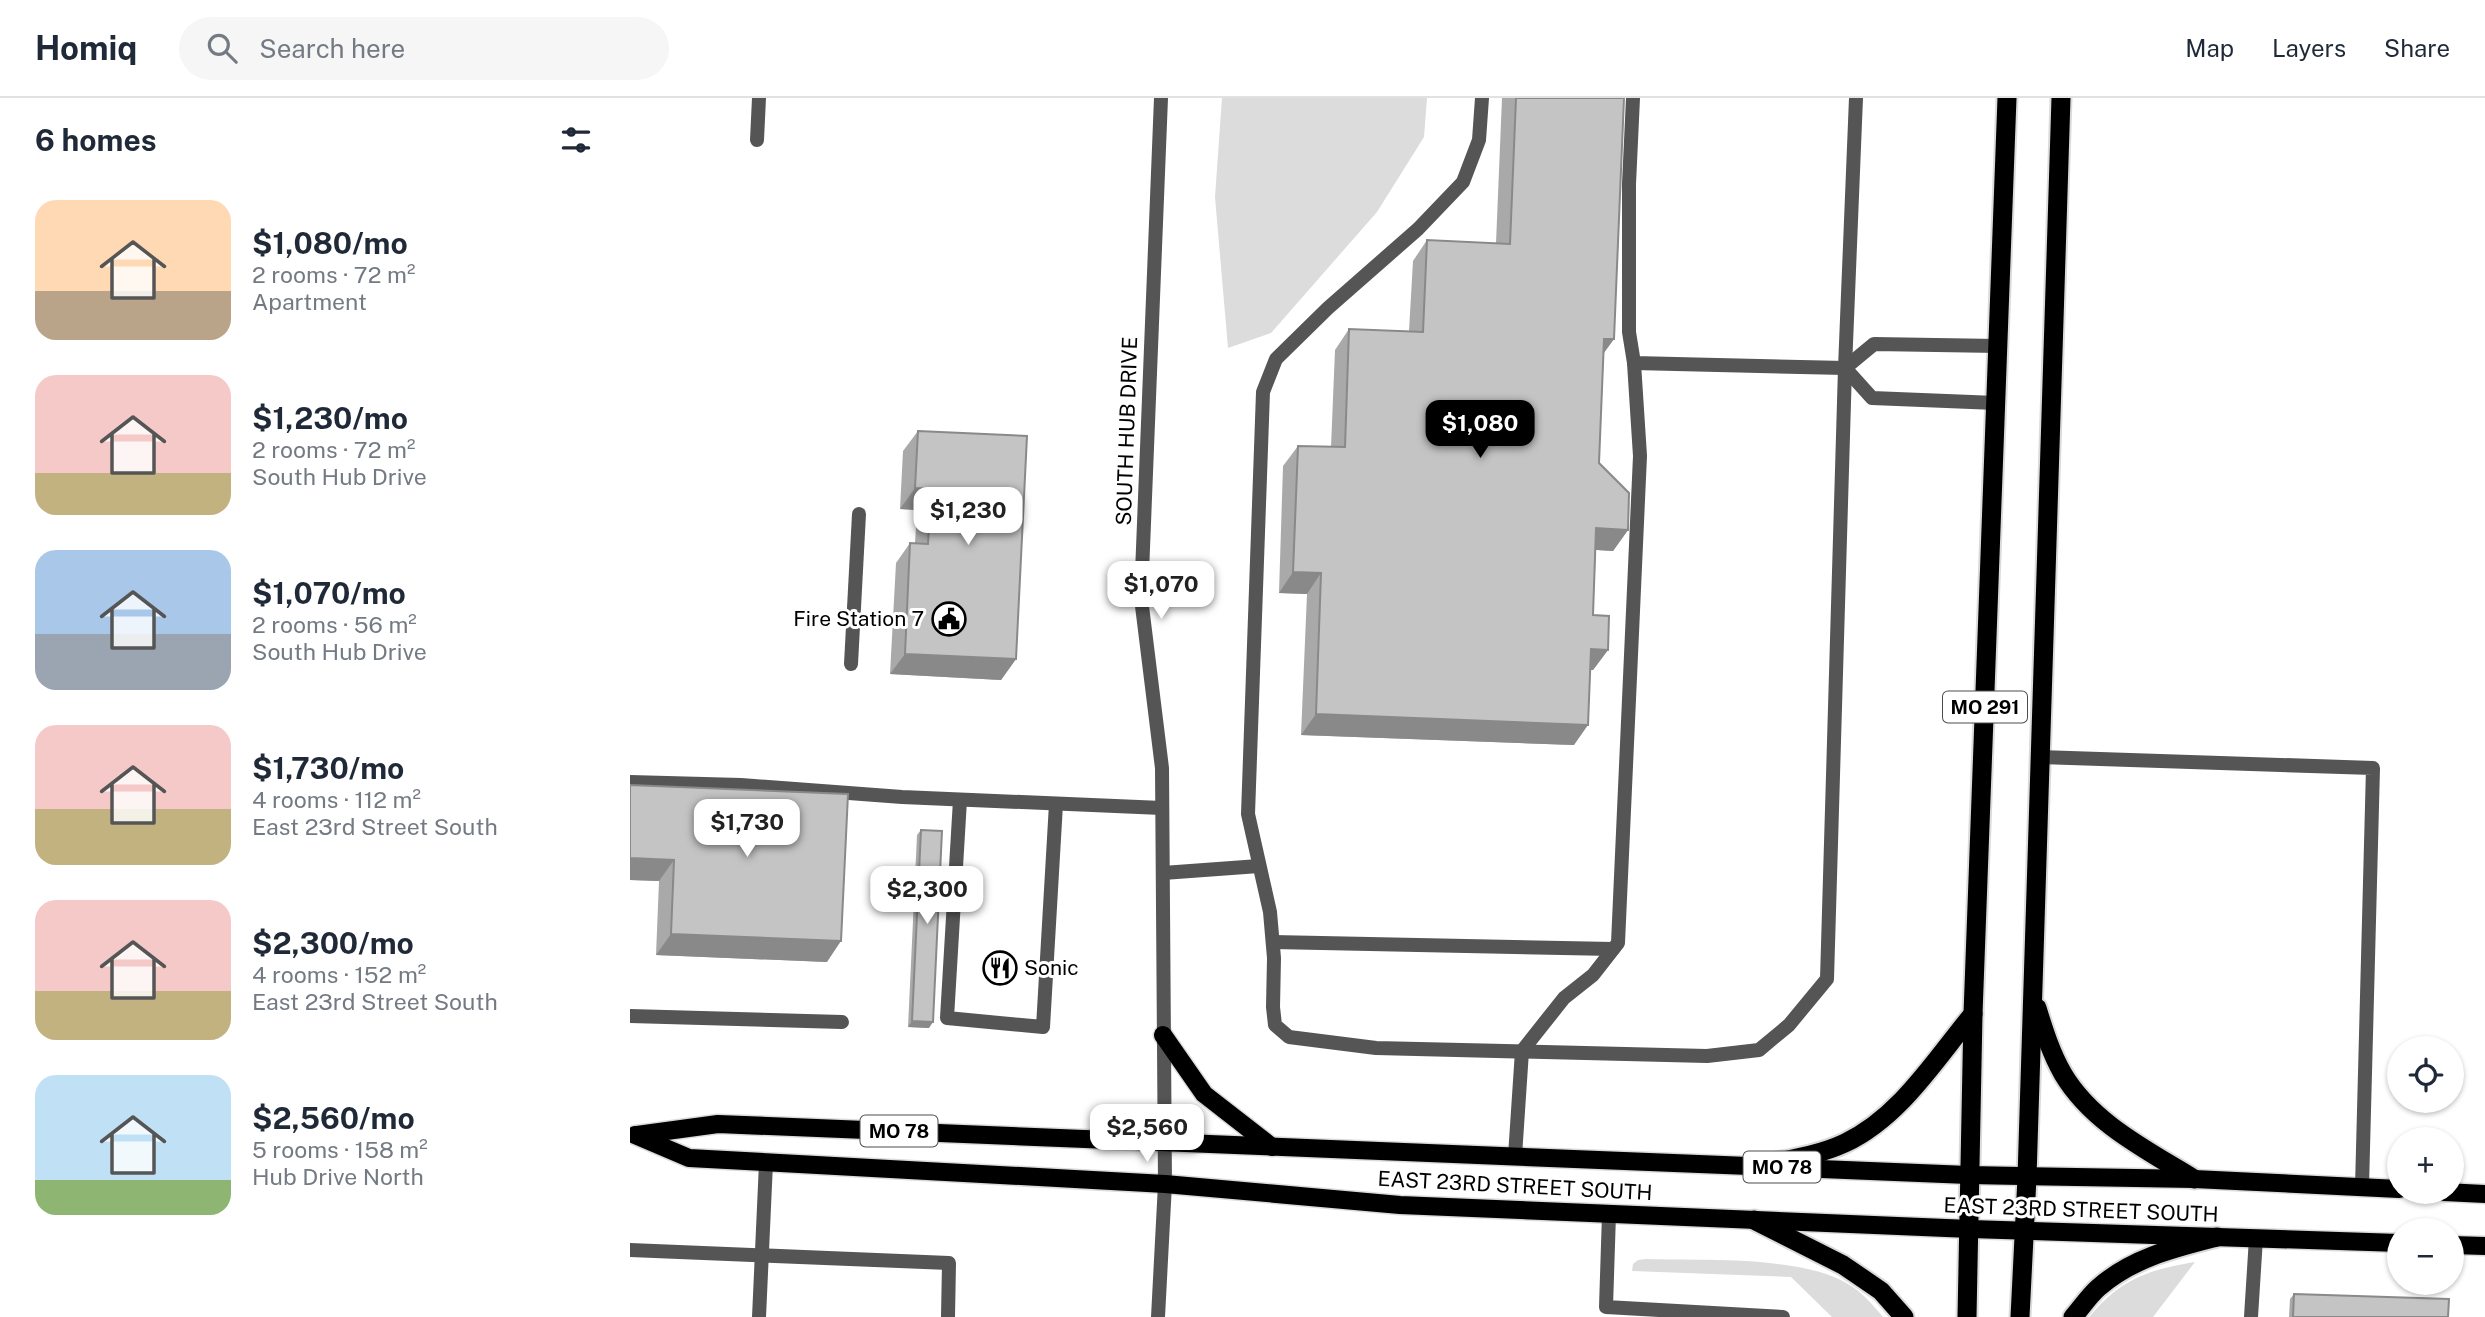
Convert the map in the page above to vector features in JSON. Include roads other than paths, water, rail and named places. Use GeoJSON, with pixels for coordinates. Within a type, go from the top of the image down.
{"type":"FeatureCollection","features":[{"type":"Feature","properties":{"kind":"highway","name":"MO 291"},"geometry":{"type":"LineString","coordinates":[[1967,1317],[1973,1014],[2007,98]]}},
{"type":"Feature","properties":{"kind":"highway","name":"MO 291"},"geometry":{"type":"LineString","coordinates":[[2021,1317],[2061,98]]}},
{"type":"Feature","properties":{"kind":"highway"},"geometry":{"type":"LineString","coordinates":[[2033,993],[2049,1045],[2064,1075],[2080,1098],[2120,1132],[2194,1179]]}},
{"type":"Feature","properties":{"kind":"highway"},"geometry":{"type":"LineString","coordinates":[[1756,1166],[1803,1157],[1843,1144],[1870,1129],[1898,1106],[1973,1014]]}},
{"type":"Feature","properties":{"kind":"highway"},"geometry":{"type":"LineString","coordinates":[[1754,1220],[1843,1265],[1881,1291],[1904,1317]]}},
{"type":"Feature","properties":{"kind":"highway"},"geometry":{"type":"LineString","coordinates":[[2073,1317],[2097,1289],[2131,1264],[2168,1249],[2217,1237]]}},
{"type":"Feature","properties":{"kind":"main road"},"geometry":{"type":"LineString","coordinates":[[1163,1035],[1204,1094],[1272,1147]]}},
{"type":"Feature","properties":{"kind":"main road","name":"EAST 23RD STREET SOUTH"},"geometry":{"type":"LineString","coordinates":[[632,1135],[718,1124],[1968,1175],[2194,1179],[2387,1188]]}},
{"type":"Feature","properties":{"kind":"main road","name":"EAST 23RD STREET SOUTH"},"geometry":{"type":"LineString","coordinates":[[632,1135],[689,1158],[1165,1184],[1400,1205],[1970,1229],[2387,1243]]}},
{"type":"Feature","properties":{"kind":"main road"},"geometry":{"type":"LineString","coordinates":[[2464,1193],[2485,1194]]}},
{"type":"Feature","properties":{"kind":"main road"},"geometry":{"type":"LineString","coordinates":[[2464,1245],[2485,1246]]}},
{"type":"Feature","properties":{"kind":"street"},"geometry":{"type":"LineString","coordinates":[[757,140],[759,98]]}},
{"type":"Feature","properties":{"kind":"street","name":"SOUTH HUB DRIVE"},"geometry":{"type":"LineString","coordinates":[[1158,1317],[1165,1184],[1162,768],[1141,598],[1161,98]]}},
{"type":"Feature","properties":{"kind":"street"},"geometry":{"type":"LineString","coordinates":[[1482,98],[1479,139],[1463,182],[1418,229],[1328,308],[1276,359],[1264,392],[1248,814],[1270,912],[1275,1025],[1289,1037],[1376,1048],[1707,1056],[1759,1050],[1789,1025],[1827,979],[1845,368],[1856,98]]}},
{"type":"Feature","properties":{"kind":"street"},"geometry":{"type":"LineString","coordinates":[[1515,1156],[1522,1051],[1564,999],[1593,975],[1618,943],[1640,456],[1634,363],[1629,332],[1629,184],[1633,98]]}},
{"type":"Feature","properties":{"kind":"street"},"geometry":{"type":"LineString","coordinates":[[1634,363],[1845,368],[1874,344],[1998,346]]}},
{"type":"Feature","properties":{"kind":"street"},"geometry":{"type":"LineString","coordinates":[[1845,368],[1872,398],[1996,403]]}},
{"type":"Feature","properties":{"kind":"street"},"geometry":{"type":"LineString","coordinates":[[851,664],[859,514]]}},
{"type":"Feature","properties":{"kind":"street"},"geometry":{"type":"LineString","coordinates":[[2040,757],[2373,768],[2362,1187]]}},
{"type":"Feature","properties":{"kind":"street"},"geometry":{"type":"LineString","coordinates":[[630,782],[741,785],[960,800],[1162,808]]}},
{"type":"Feature","properties":{"kind":"street"},"geometry":{"type":"LineString","coordinates":[[960,800],[947,1018],[1043,1027],[1056,804]]}},
{"type":"Feature","properties":{"kind":"street"},"geometry":{"type":"LineString","coordinates":[[1163,873],[1259,866]]}},
{"type":"Feature","properties":{"kind":"street"},"geometry":{"type":"LineString","coordinates":[[1273,942],[1613,949]]}},
{"type":"Feature","properties":{"kind":"street"},"geometry":{"type":"LineString","coordinates":[[630,1016],[842,1022]]}},
{"type":"Feature","properties":{"kind":"street"},"geometry":{"type":"LineString","coordinates":[[759,1317],[766,1163]]}},
{"type":"Feature","properties":{"kind":"street"},"geometry":{"type":"LineString","coordinates":[[1609,1214],[1606,1312],[1783,1317]]}},
{"type":"Feature","properties":{"kind":"street"},"geometry":{"type":"LineString","coordinates":[[2251,1317],[2256,1238]]}},
{"type":"Feature","properties":{"kind":"street"},"geometry":{"type":"LineString","coordinates":[[630,1251],[950,1263],[948,1317]]}},
{"type":"Feature","properties":{"kind":"place","name":"Fire Station 7"},"geometry":{"type":"Point","coordinates":[949,619]}},
{"type":"Feature","properties":{"kind":"place","name":"Sonic"},"geometry":{"type":"Point","coordinates":[1000,968]}}]}
